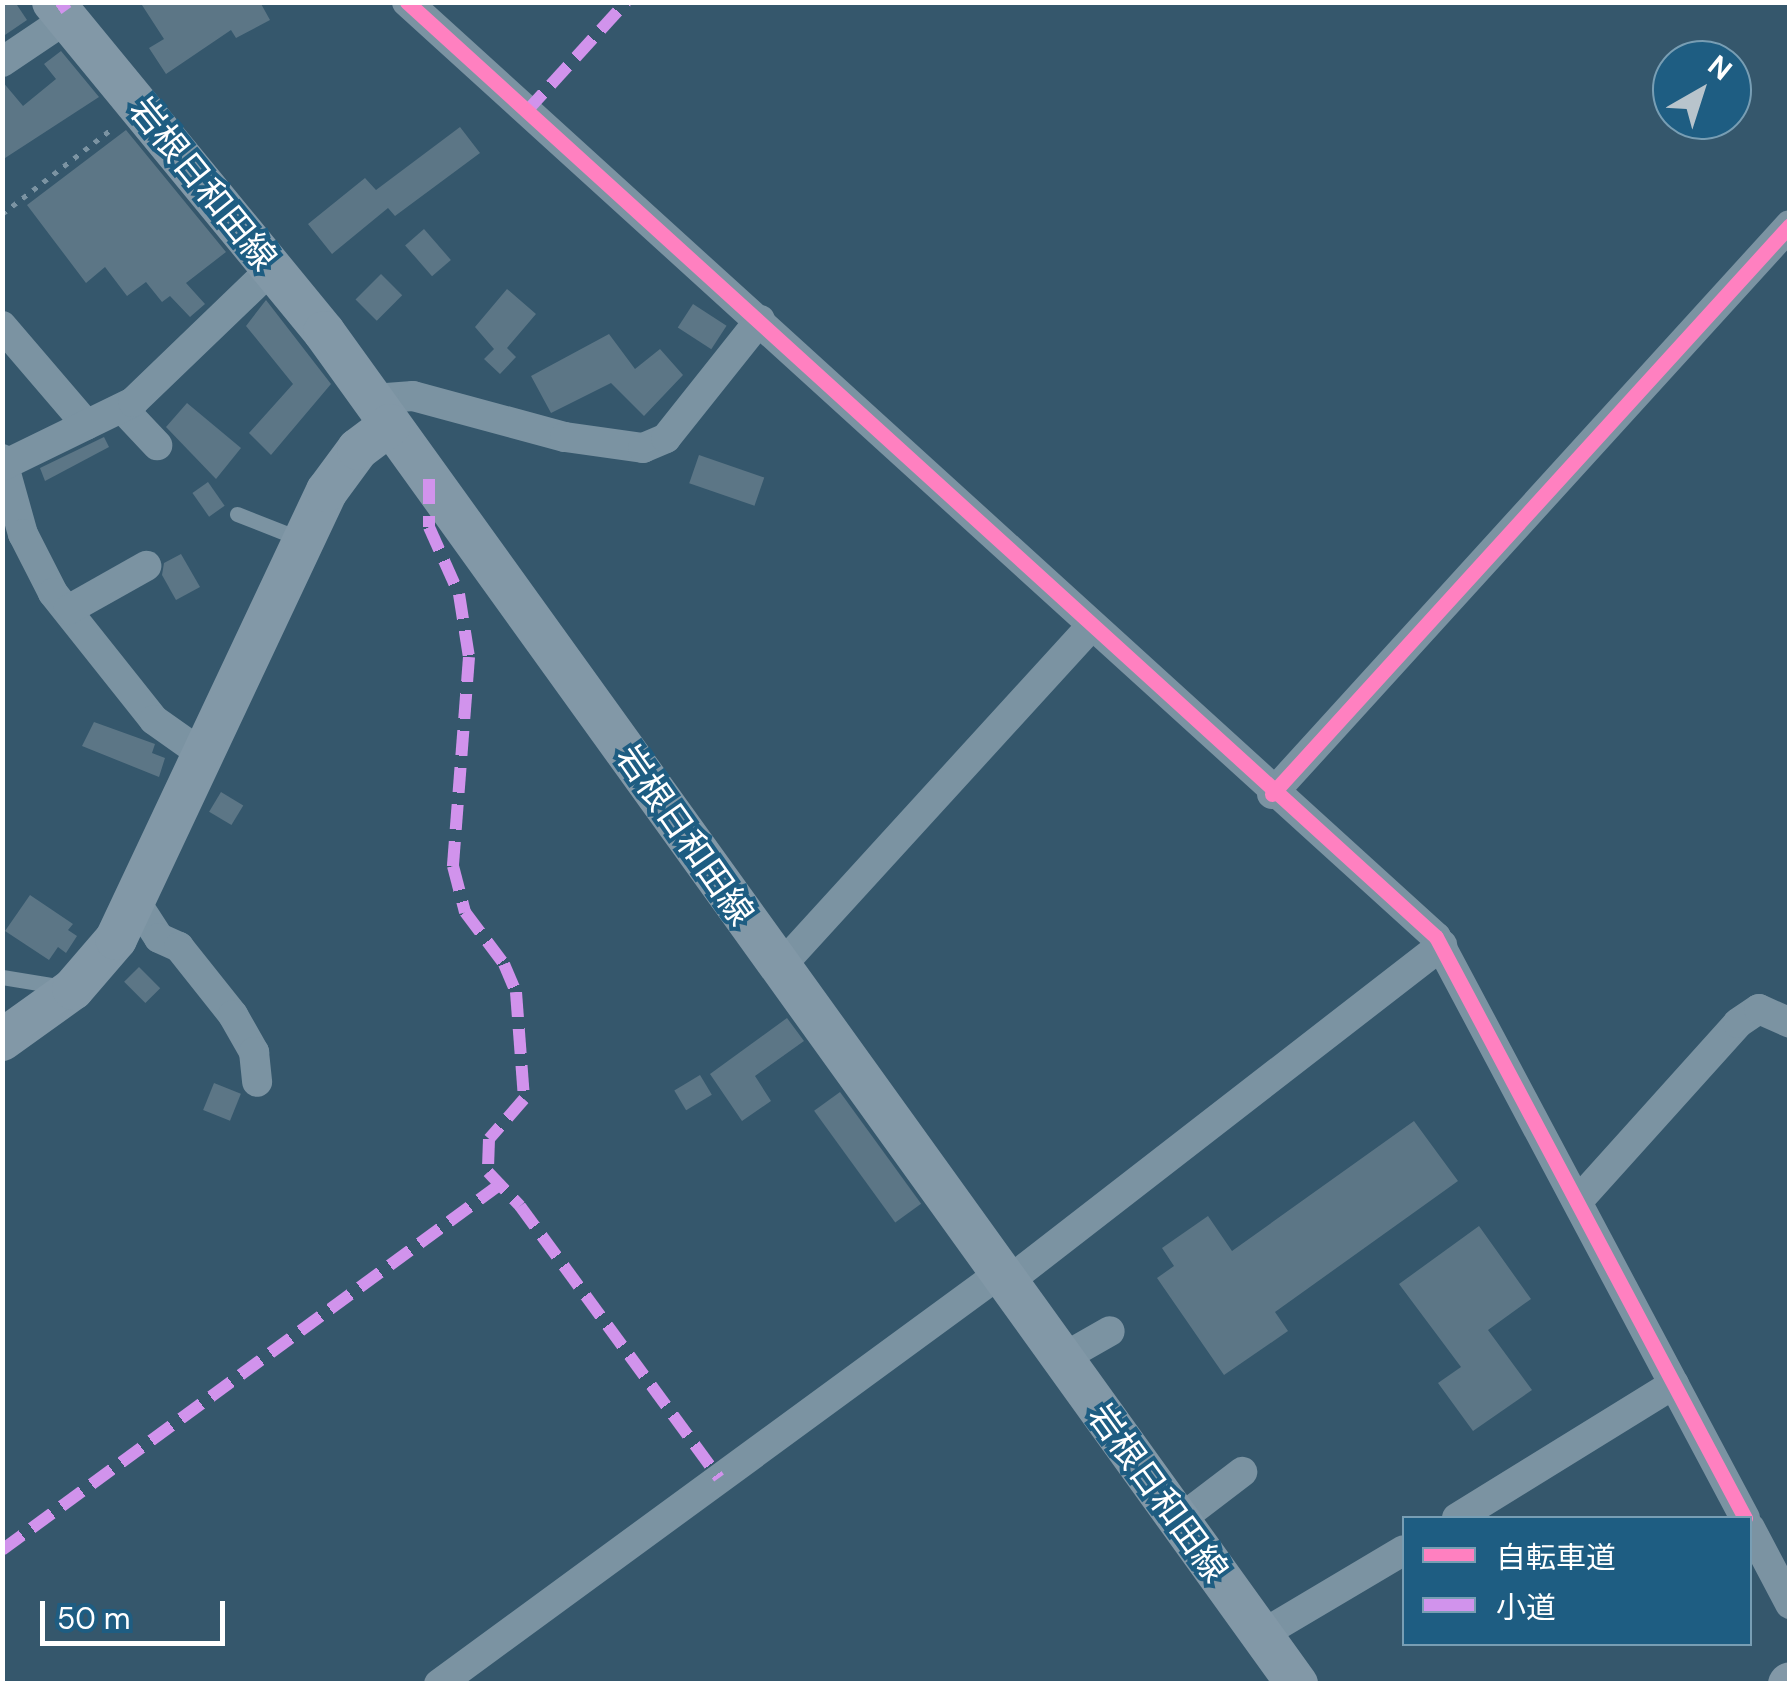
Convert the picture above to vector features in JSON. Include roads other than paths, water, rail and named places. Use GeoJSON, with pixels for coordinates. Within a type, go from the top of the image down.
{"type":"FeatureCollection","features":[{"type":"Feature","properties":{"kind":"main road","name":"岩根日和田線"},"geometry":{"type":"LineString","coordinates":[[59,11],[271,269],[381,412],[1296,1684]]}},
{"type":"Feature","properties":{"kind":"main road"},"geometry":{"type":"LineString","coordinates":[[2,1040],[72,989],[100,963],[135,901],[304,541],[381,412]]}},
{"type":"Feature","properties":{"kind":"street"},"geometry":{"type":"LineString","coordinates":[[407,2],[760,320],[1272,794],[1442,944],[1744,1516]]}},
{"type":"Feature","properties":{"kind":"street"},"geometry":{"type":"LineString","coordinates":[[2,62],[59,11]]}},
{"type":"Feature","properties":{"kind":"street"},"geometry":{"type":"LineString","coordinates":[[1272,794],[1790,225]]}},
{"type":"Feature","properties":{"kind":"street"},"geometry":{"type":"LineString","coordinates":[[202,754],[154,720],[68,610],[30,553],[3,463],[123,409],[271,269]]}},
{"type":"Feature","properties":{"kind":"street"},"geometry":{"type":"LineString","coordinates":[[381,412],[413,396],[547,432],[643,448],[666,438],[760,320]]}},
{"type":"Feature","properties":{"kind":"street"},"geometry":{"type":"LineString","coordinates":[[2,326],[87,425]]}},
{"type":"Feature","properties":{"kind":"street"},"geometry":{"type":"LineString","coordinates":[[123,409],[157,445]]}},
{"type":"Feature","properties":{"kind":"street"},"geometry":{"type":"LineString","coordinates":[[68,610],[146,566]]}},
{"type":"Feature","properties":{"kind":"street"},"geometry":{"type":"LineString","coordinates":[[779,968],[1090,627]]}},
{"type":"Feature","properties":{"kind":"street"},"geometry":{"type":"LineString","coordinates":[[135,901],[158,938],[179,946],[233,1015],[254,1052],[257,1082]]}},
{"type":"Feature","properties":{"kind":"street"},"geometry":{"type":"LineString","coordinates":[[439,1684],[1002,1279],[1442,944]]}},
{"type":"Feature","properties":{"kind":"street"},"geometry":{"type":"LineString","coordinates":[[1578,1201],[1748,1014],[1769,1009],[1790,1022]]}},
{"type":"Feature","properties":{"kind":"street"},"geometry":{"type":"LineString","coordinates":[[1061,1359],[1110,1331]]}},
{"type":"Feature","properties":{"kind":"street"},"geometry":{"type":"LineString","coordinates":[[1460,1516],[1674,1384]]}},
{"type":"Feature","properties":{"kind":"street"},"geometry":{"type":"LineString","coordinates":[[1178,1521],[1242,1472]]}},
{"type":"Feature","properties":{"kind":"street"},"geometry":{"type":"LineString","coordinates":[[1752,1532],[1790,1604]]}},
{"type":"Feature","properties":{"kind":"street"},"geometry":{"type":"LineString","coordinates":[[1261,1635],[1402,1551]]}},
{"type":"Feature","properties":{"kind":"lane"},"geometry":{"type":"LineString","coordinates":[[237,514],[304,541]]}},
{"type":"Feature","properties":{"kind":"lane"},"geometry":{"type":"LineString","coordinates":[[2,978],[72,989]]}}]}
